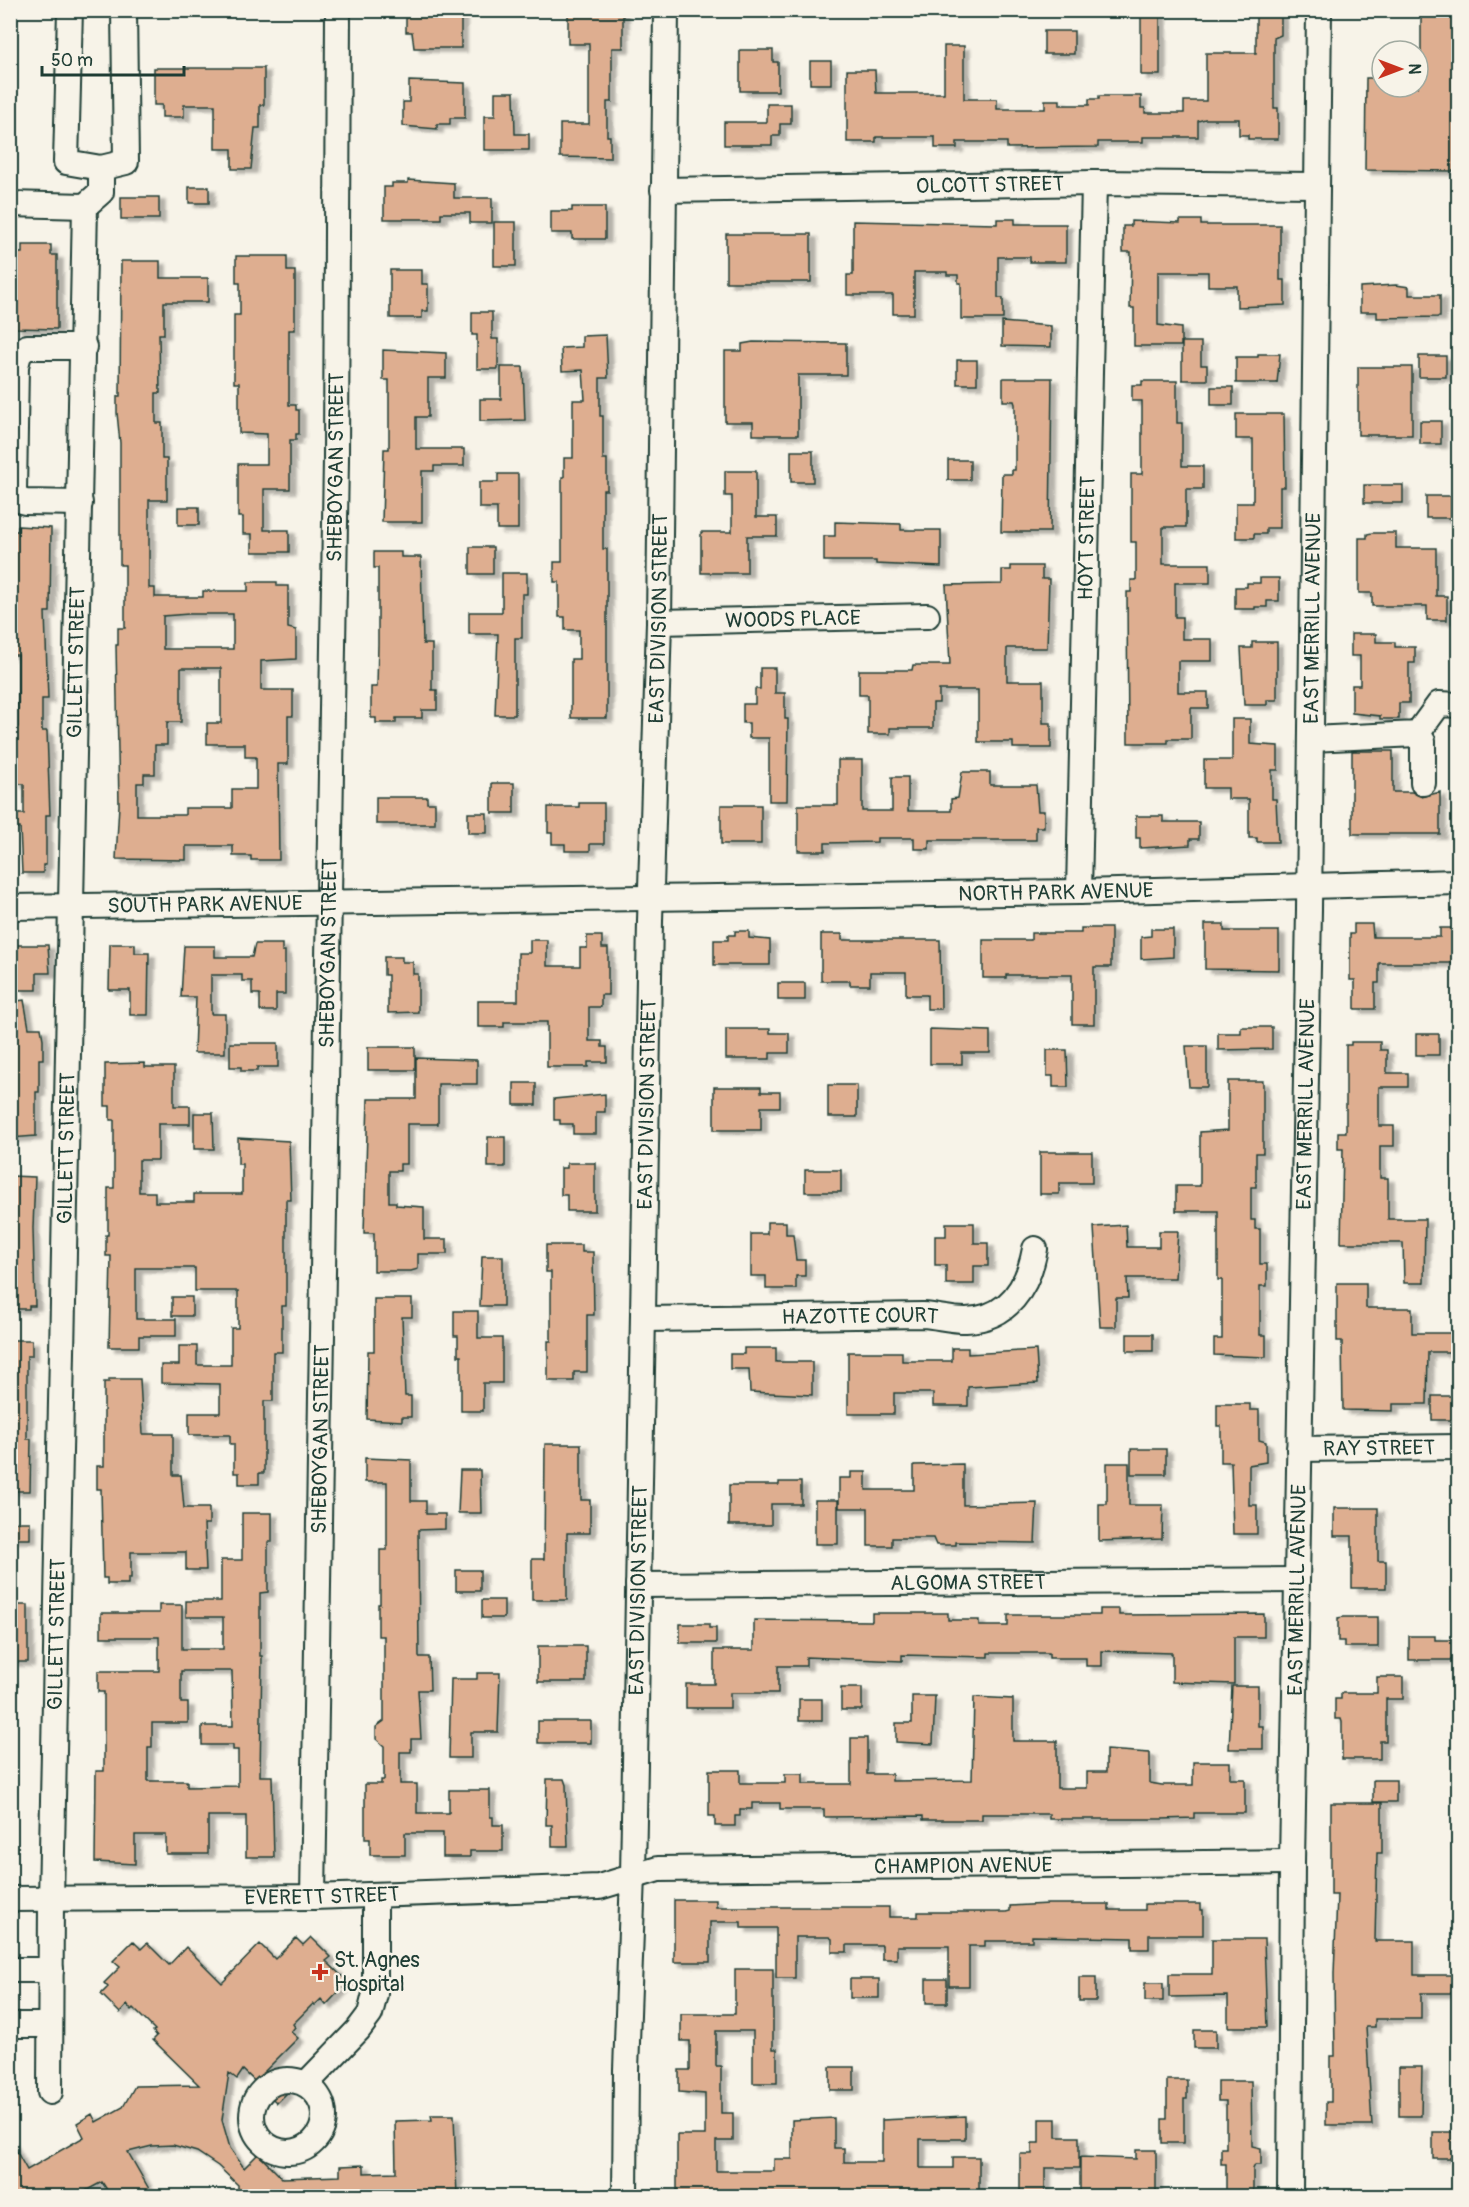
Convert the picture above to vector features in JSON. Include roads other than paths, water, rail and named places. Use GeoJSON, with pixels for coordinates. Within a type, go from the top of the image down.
{"type":"FeatureCollection","features":[{"type":"Feature","properties":{"kind":"street"},"geometry":{"type":"LineString","coordinates":[[70,10],[66,162],[101,168],[126,162],[124,10]]}},
{"type":"Feature","properties":{"kind":"street","name":"SHEBOYGAN STREET"},"geometry":{"type":"LineString","coordinates":[[314,1897],[327,901],[336,459],[338,10]]}},
{"type":"Feature","properties":{"kind":"street","name":"EAST DIVISION STREET"},"geometry":{"type":"LineString","coordinates":[[625,2196],[651,897],[659,622],[666,10]]}},
{"type":"Feature","properties":{"kind":"street","name":"EAST MERRILL AVENUE"},"geometry":{"type":"LineString","coordinates":[[1290,2196],[1292,1862],[1309,885],[1319,10]]}},
{"type":"Feature","properties":{"kind":"street"},"geometry":{"type":"LineString","coordinates":[[10,204],[85,206],[101,192],[101,168]]}},
{"type":"Feature","properties":{"kind":"street","name":"OLCOTT STREET"},"geometry":{"type":"LineString","coordinates":[[663,190],[1094,183],[1317,184]]}},
{"type":"Feature","properties":{"kind":"street","name":"HOYT STREET"},"geometry":{"type":"LineString","coordinates":[[1079,892],[1094,183]]}},
{"type":"Feature","properties":{"kind":"street","name":"GILLETT STREET"},"geometry":{"type":"LineString","coordinates":[[50,2092],[51,1900],[70,908],[84,347],[85,206]]}},
{"type":"Feature","properties":{"kind":"street"},"geometry":{"type":"LineString","coordinates":[[80,503],[25,502],[17,499],[14,492],[16,366],[19,346],[84,347]]}},
{"type":"Feature","properties":{"kind":"street","name":"WOODS PLACE"},"geometry":{"type":"LineString","coordinates":[[659,622],[927,616]]}},
{"type":"Feature","properties":{"kind":"street"},"geometry":{"type":"LineString","coordinates":[[1417,734],[1439,705],[1458,705]]}},
{"type":"Feature","properties":{"kind":"street"},"geometry":{"type":"LineString","coordinates":[[1311,739],[1417,734]]}},
{"type":"Feature","properties":{"kind":"street"},"geometry":{"type":"LineString","coordinates":[[1417,734],[1423,741],[1423,783]]}},
{"type":"Feature","properties":{"kind":"street","name":"NORTH PARK AVENUE"},"geometry":{"type":"LineString","coordinates":[[651,897],[1079,892],[1458,882]]}},
{"type":"Feature","properties":{"kind":"street","name":"SOUTH PARK AVENUE"},"geometry":{"type":"LineString","coordinates":[[10,908],[651,897]]}},
{"type":"Feature","properties":{"kind":"street","name":"HAZOTTE COURT"},"geometry":{"type":"LineString","coordinates":[[644,1319],[923,1315],[958,1320],[978,1319],[996,1313],[1017,1297],[1028,1275],[1035,1249]]}},
{"type":"Feature","properties":{"kind":"street","name":"RAY STREET"},"geometry":{"type":"LineString","coordinates":[[1299,1449],[1458,1447]]}},
{"type":"Feature","properties":{"kind":"street","name":"ALGOMA STREET"},"geometry":{"type":"LineString","coordinates":[[638,1585],[1297,1580]]}},
{"type":"Feature","properties":{"kind":"street","name":"CHAMPION AVENUE"},"geometry":{"type":"LineString","coordinates":[[633,1875],[658,1869],[1292,1862]]}},
{"type":"Feature","properties":{"kind":"street","name":"EVERETT STREET"},"geometry":{"type":"LineString","coordinates":[[10,1899],[314,1897],[599,1887],[633,1875]]}},
{"type":"Feature","properties":{"kind":"street"},"geometry":{"type":"LineString","coordinates":[[306,2084],[358,2030],[370,2014],[375,1994],[375,1895]]}},
{"type":"Feature","properties":{"kind":"street"},"geometry":{"type":"LineString","coordinates":[[10,1970],[51,1970]]}},
{"type":"Feature","properties":{"kind":"street"},"geometry":{"type":"LineString","coordinates":[[10,2025],[50,2025]]}},
{"type":"Feature","properties":{"kind":"place","name":"St. Agnes Hospital"},"geometry":{"type":"Point","coordinates":[320,1972]}}]}
